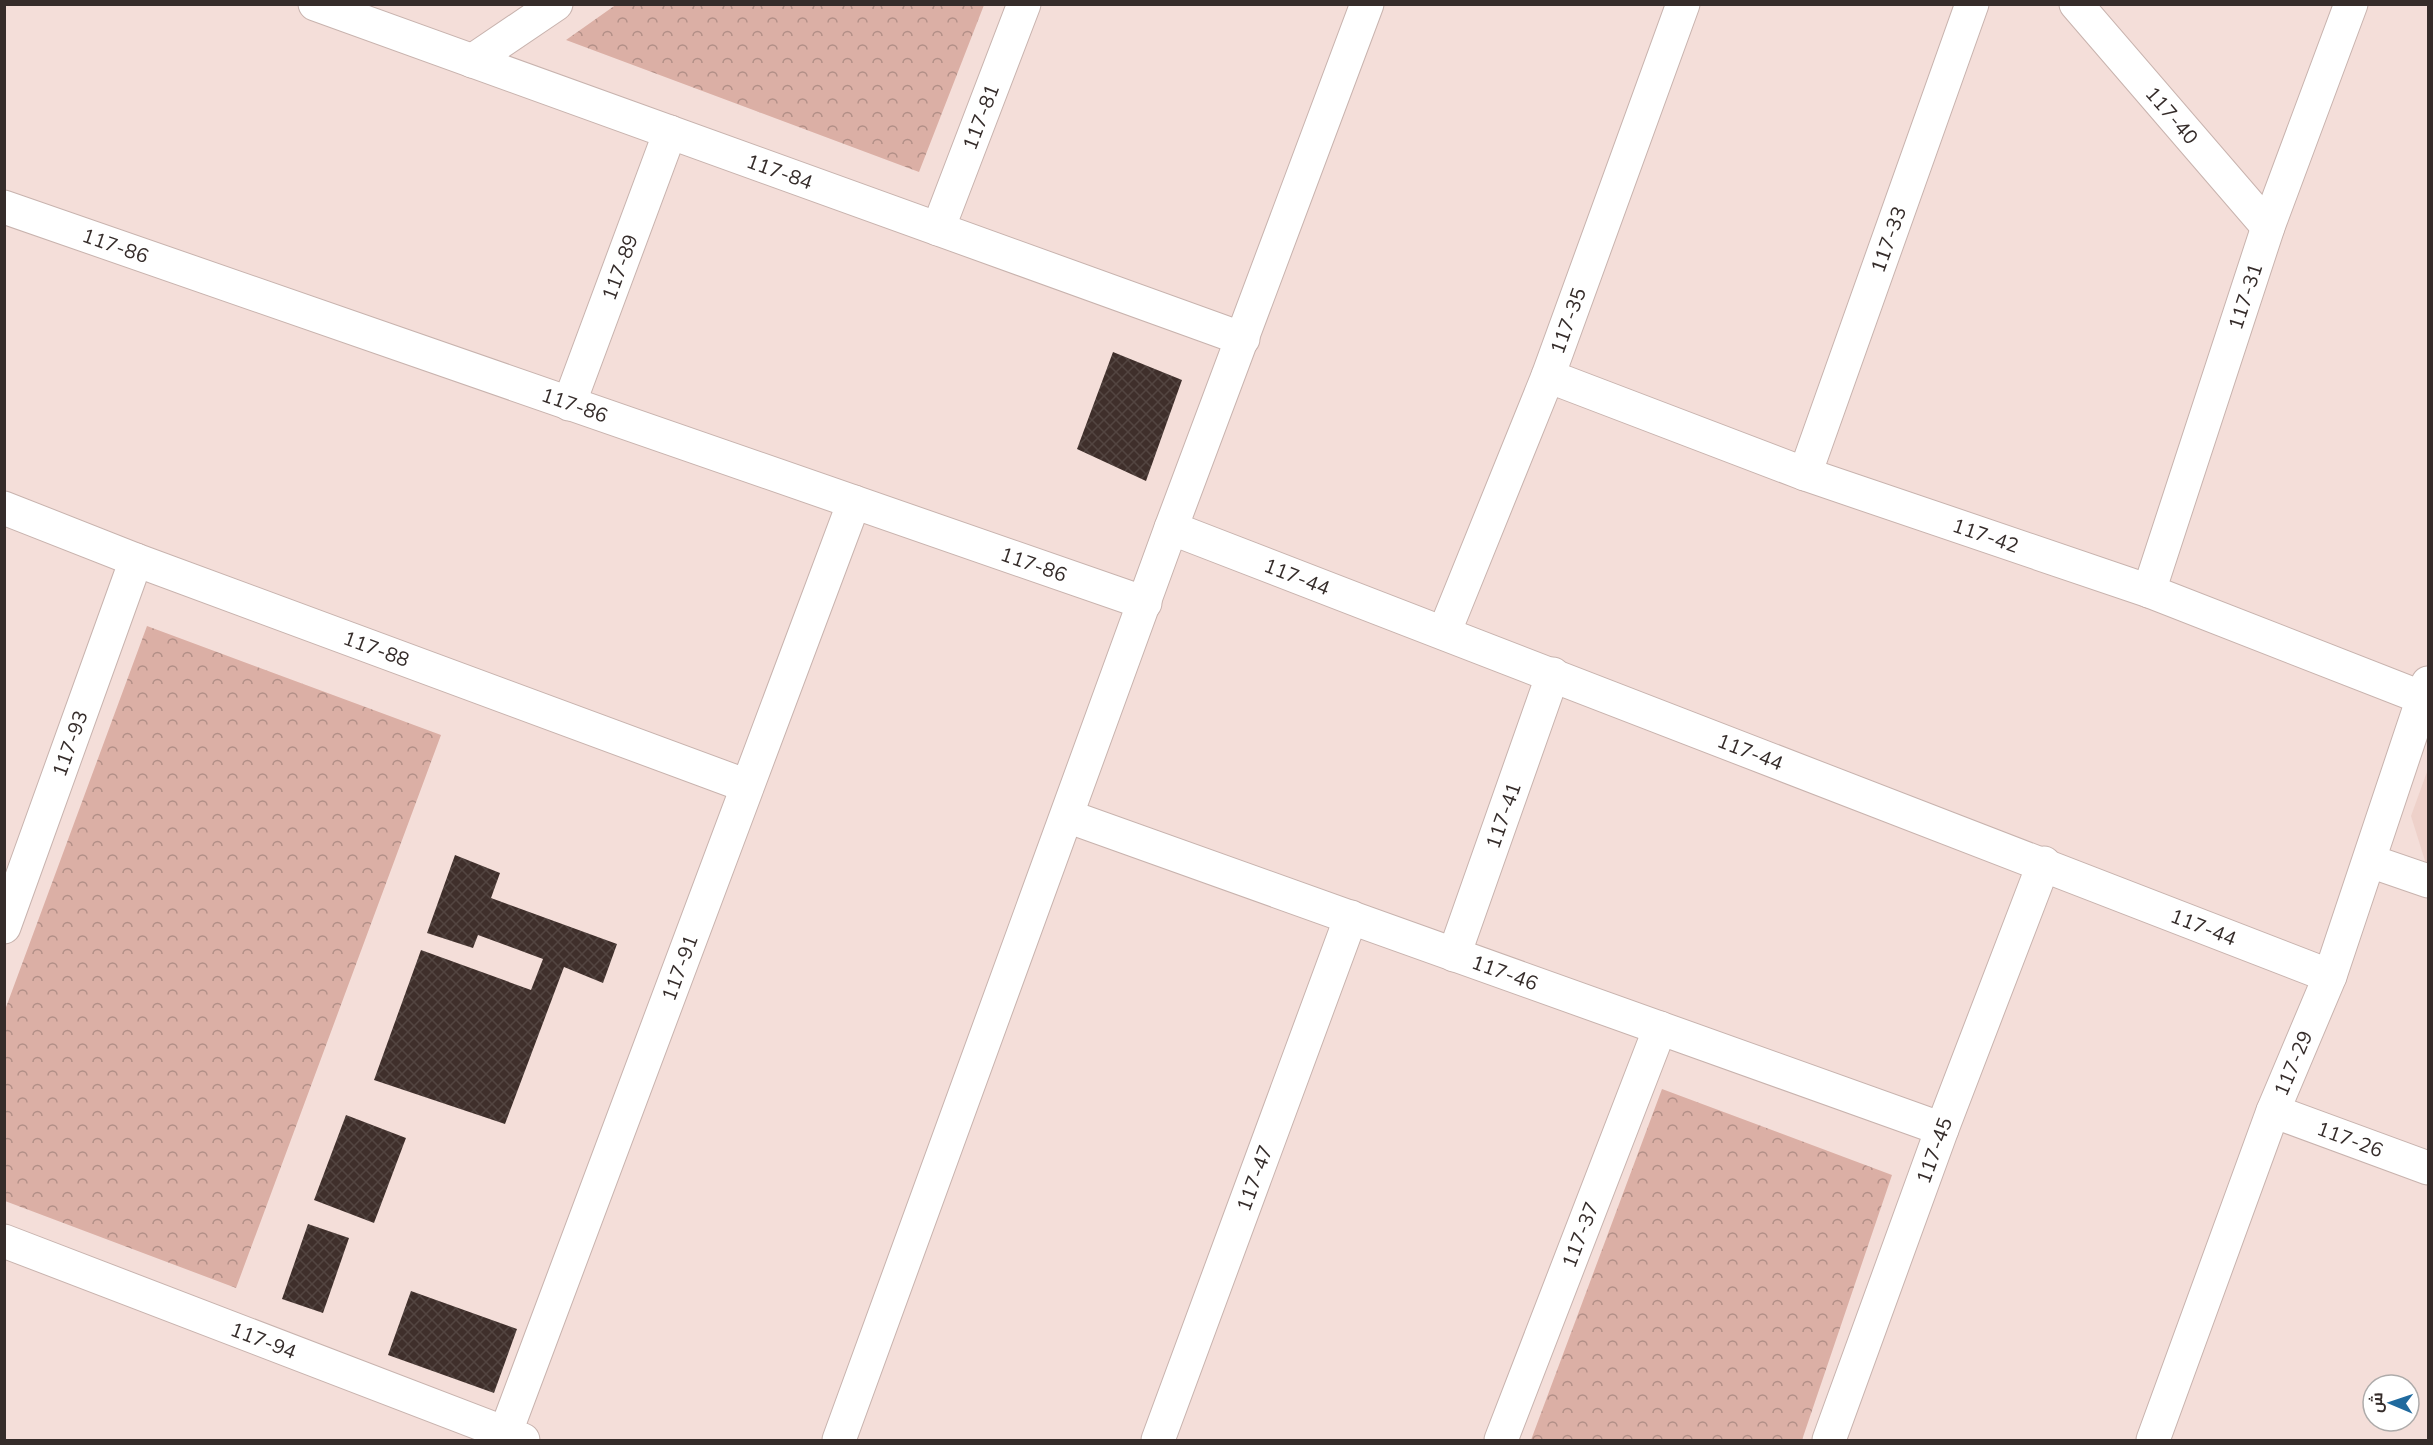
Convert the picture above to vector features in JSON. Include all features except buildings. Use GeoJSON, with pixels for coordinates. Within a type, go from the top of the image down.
{"type":"FeatureCollection","features":[{"type":"Feature","properties":{"kind":"street","name":"117-84"},"geometry":{"type":"LineString","coordinates":[[315,4],[1243,339]]}},
{"type":"Feature","properties":{"kind":"street"},"geometry":{"type":"LineString","coordinates":[[472,61],[556,4]]}},
{"type":"Feature","properties":{"kind":"street","name":"117-81"},"geometry":{"type":"LineString","coordinates":[[938,229],[1024,4]]}},
{"type":"Feature","properties":{"kind":"street"},"geometry":{"type":"LineString","coordinates":[[839,1440],[1171,528],[1367,4]]}},
{"type":"Feature","properties":{"kind":"street","name":"117-35"},"geometry":{"type":"LineString","coordinates":[[1443,633],[1548,376],[1683,4]]}},
{"type":"Feature","properties":{"kind":"street","name":"117-33"},"geometry":{"type":"LineString","coordinates":[[1805,474],[1972,4]]}},
{"type":"Feature","properties":{"kind":"street","name":"117-40"},"geometry":{"type":"LineString","coordinates":[[2076,4],[2268,227]]}},
{"type":"Feature","properties":{"kind":"street","name":"117-31"},"geometry":{"type":"LineString","coordinates":[[2149,591],[2268,227],[2351,4]]}},
{"type":"Feature","properties":{"kind":"street","name":"117-89"},"geometry":{"type":"LineString","coordinates":[[569,404],[670,132]]}},
{"type":"Feature","properties":{"kind":"street","name":"117-86"},"geometry":{"type":"LineString","coordinates":[[4,207],[1145,603]]}},
{"type":"Feature","properties":{"kind":"street","name":"117-42"},"geometry":{"type":"LineString","coordinates":[[1548,376],[1805,474],[2149,591],[2426,691]]}},
{"type":"Feature","properties":{"kind":"street","name":"117-91"},"geometry":{"type":"LineString","coordinates":[[514,1437],[747,786],[854,502]]}},
{"type":"Feature","properties":{"kind":"street","name":"117-88"},"geometry":{"type":"LineString","coordinates":[[4,508],[136,560],[747,786]]}},
{"type":"Feature","properties":{"kind":"street","name":"117-44"},"geometry":{"type":"LineString","coordinates":[[1171,528],[2044,863],[2330,976]]}},
{"type":"Feature","properties":{"kind":"street","name":"117-93"},"geometry":{"type":"LineString","coordinates":[[4,927],[136,560]]}},
{"type":"Feature","properties":{"kind":"street","name":"117-41"},"geometry":{"type":"LineString","coordinates":[[1454,955],[1553,675]]}},
{"type":"Feature","properties":{"kind":"street","name":"117-29"},"geometry":{"type":"LineString","coordinates":[[2153,1440],[2273,1111],[2330,976],[2426,691]]}},
{"type":"Feature","properties":{"kind":"street","name":"117-46"},"geometry":{"type":"LineString","coordinates":[[1067,816],[1942,1129]]}},
{"type":"Feature","properties":{"kind":"street"},"geometry":{"type":"LineString","coordinates":[[2370,861],[2428,881]]}},
{"type":"Feature","properties":{"kind":"street","name":"117-45"},"geometry":{"type":"LineString","coordinates":[[1830,1440],[1942,1129],[2044,863]]}},
{"type":"Feature","properties":{"kind":"street","name":"117-47"},"geometry":{"type":"LineString","coordinates":[[1158,1440],[1352,917]]}},
{"type":"Feature","properties":{"kind":"street","name":"117-37"},"geometry":{"type":"LineString","coordinates":[[1501,1440],[1660,1028]]}},
{"type":"Feature","properties":{"kind":"street","name":"117-26"},"geometry":{"type":"LineString","coordinates":[[2273,1111],[2428,1168]]}},
{"type":"Feature","properties":{"kind":"street","name":"117-94"},"geometry":{"type":"LineString","coordinates":[[4,1241],[514,1437]]}},
{"type":"Feature","properties":{"kind":"shaded area"},"geometry":{"type":"Polygon","coordinates":[[[2428,769],[2428,865],[2411,816],[2428,769]]]}},
{"type":"Feature","properties":{"kind":"green space"},"geometry":{"type":"Polygon","coordinates":[[[617,4],[984,5],[919,172],[566,40],[617,4]]]}},
{"type":"Feature","properties":{"kind":"green space"},"geometry":{"type":"Polygon","coordinates":[[[147,626],[441,735],[236,1288],[5,1201],[5,1010],[147,626]]]}},
{"type":"Feature","properties":{"kind":"green space"},"geometry":{"type":"Polygon","coordinates":[[[1662,1089],[1892,1175],[1802,1440],[1531,1440],[1662,1089]]]}}]}
